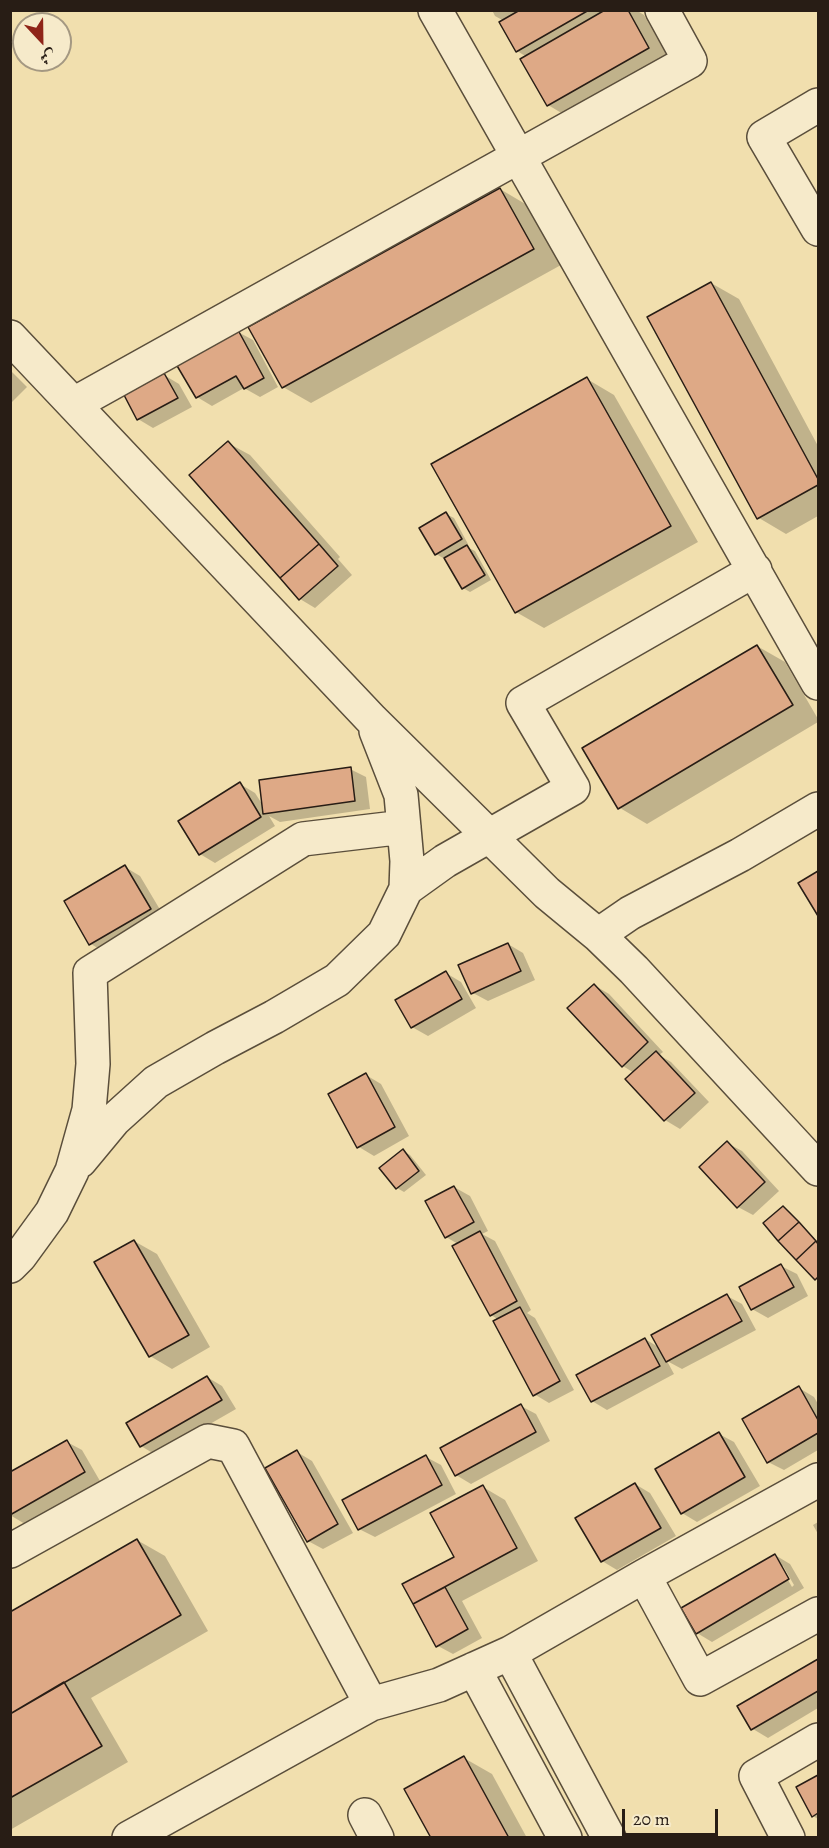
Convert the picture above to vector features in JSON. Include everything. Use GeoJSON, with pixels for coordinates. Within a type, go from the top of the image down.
{"type":"FeatureCollection","features":[{"type":"Feature","properties":{"kind":"lane"},"geometry":{"type":"LineString","coordinates":[[435,10],[819,683]]}},
{"type":"Feature","properties":{"kind":"lane"},"geometry":{"type":"LineString","coordinates":[[74,404],[690,60],[662,10]]}},
{"type":"Feature","properties":{"kind":"lane"},"geometry":{"type":"LineString","coordinates":[[819,105],[764,137],[819,229]]}},
{"type":"Feature","properties":{"kind":"lane"},"geometry":{"type":"LineString","coordinates":[[10,337],[372,720],[547,893],[598,935],[634,970],[819,1169]]}},
{"type":"Feature","properties":{"kind":"lane"},"geometry":{"type":"LineString","coordinates":[[406,889],[446,861],[573,788],[524,703],[754,570]]}},
{"type":"Feature","properties":{"kind":"lane"},"geometry":{"type":"LineString","coordinates":[[72,1171],[114,1120],[156,1082],[337,980],[384,934],[406,889],[407,861],[401,795],[372,720]]}},
{"type":"Feature","properties":{"kind":"lane"},"geometry":{"type":"LineString","coordinates":[[598,935],[630,913],[740,855],[819,809]]}},
{"type":"Feature","properties":{"kind":"lane"},"geometry":{"type":"LineString","coordinates":[[10,1266],[52,1212],[72,1171],[89,1110],[93,1064],[90,973],[303,839],[404,827]]}},
{"type":"Feature","properties":{"kind":"lane"},"geometry":{"type":"LineString","coordinates":[[10,1551],[208,1441],[233,1446],[371,1704]]}},
{"type":"Feature","properties":{"kind":"lane"},"geometry":{"type":"LineString","coordinates":[[129,1838],[371,1704],[439,1685],[510,1653],[819,1480]]}},
{"type":"Feature","properties":{"kind":"lane"},"geometry":{"type":"LineString","coordinates":[[644,1576],[700,1679],[819,1614]]}},
{"type":"Feature","properties":{"kind":"lane"},"geometry":{"type":"LineString","coordinates":[[510,1653],[609,1838]]}},
{"type":"Feature","properties":{"kind":"lane"},"geometry":{"type":"LineString","coordinates":[[474,1669],[564,1838]]}},
{"type":"Feature","properties":{"kind":"lane"},"geometry":{"type":"LineString","coordinates":[[788,1838],[756,1776],[819,1740]]}},
{"type":"Feature","properties":{"kind":"building"},"geometry":{"type":"Polygon","coordinates":[[[520,10],[589,10],[516,52],[499,22],[520,10]]]}},
{"type":"Feature","properties":{"kind":"building"},"geometry":{"type":"Polygon","coordinates":[[[605,10],[628,10],[649,48],[547,106],[520,59],[605,10]]]}},
{"type":"Feature","properties":{"kind":"building"},"geometry":{"type":"Polygon","coordinates":[[[500,188],[534,249],[282,388],[248,327],[500,188]]]}},
{"type":"Feature","properties":{"kind":"building"},"geometry":{"type":"Polygon","coordinates":[[[711,282],[818,479],[818,485],[757,519],[647,317],[711,282]]]}},
{"type":"Feature","properties":{"kind":"building"},"geometry":{"type":"Polygon","coordinates":[[[238,330],[264,378],[244,389],[236,376],[196,398],[176,364],[238,330]]]}},
{"type":"Feature","properties":{"kind":"building"},"geometry":{"type":"Polygon","coordinates":[[[164,373],[178,398],[137,420],[124,395],[164,373]]]}},
{"type":"Feature","properties":{"kind":"building"},"geometry":{"type":"Polygon","coordinates":[[[587,377],[671,526],[515,613],[431,464],[587,377]]]}},
{"type":"Feature","properties":{"kind":"building"},"geometry":{"type":"Polygon","coordinates":[[[228,441],[319,544],[280,578],[189,475],[228,441]]]}},
{"type":"Feature","properties":{"kind":"building"},"geometry":{"type":"Polygon","coordinates":[[[446,512],[462,539],[435,555],[419,528],[446,512]]]}},
{"type":"Feature","properties":{"kind":"building"},"geometry":{"type":"Polygon","coordinates":[[[319,544],[338,566],[299,600],[280,578],[319,544]]]}},
{"type":"Feature","properties":{"kind":"building"},"geometry":{"type":"Polygon","coordinates":[[[467,545],[485,575],[462,589],[444,558],[467,545]]]}},
{"type":"Feature","properties":{"kind":"building"},"geometry":{"type":"Polygon","coordinates":[[[757,645],[793,705],[618,809],[582,748],[757,645]]]}},
{"type":"Feature","properties":{"kind":"building"},"geometry":{"type":"Polygon","coordinates":[[[351,767],[355,801],[263,814],[259,780],[351,767]]]}},
{"type":"Feature","properties":{"kind":"building"},"geometry":{"type":"Polygon","coordinates":[[[240,782],[261,817],[199,855],[178,821],[240,782]]]}},
{"type":"Feature","properties":{"kind":"building"},"geometry":{"type":"Polygon","coordinates":[[[125,865],[151,909],[89,945],[64,901],[125,865]]]}},
{"type":"Feature","properties":{"kind":"building"},"geometry":{"type":"Polygon","coordinates":[[[818,871],[818,916],[798,883],[818,871]]]}},
{"type":"Feature","properties":{"kind":"building"},"geometry":{"type":"Polygon","coordinates":[[[508,943],[521,971],[471,994],[458,965],[508,943]]]}},
{"type":"Feature","properties":{"kind":"building"},"geometry":{"type":"Polygon","coordinates":[[[446,971],[462,999],[411,1028],[395,1000],[446,971]]]}},
{"type":"Feature","properties":{"kind":"building"},"geometry":{"type":"Polygon","coordinates":[[[594,984],[648,1042],[622,1067],[567,1008],[594,984]]]}},
{"type":"Feature","properties":{"kind":"building"},"geometry":{"type":"Polygon","coordinates":[[[656,1051],[695,1093],[664,1121],[625,1079],[656,1051]]]}},
{"type":"Feature","properties":{"kind":"building"},"geometry":{"type":"Polygon","coordinates":[[[366,1073],[395,1127],[357,1148],[328,1094],[366,1073]]]}},
{"type":"Feature","properties":{"kind":"building"},"geometry":{"type":"Polygon","coordinates":[[[727,1141],[765,1182],[737,1208],[699,1167],[727,1141]]]}},
{"type":"Feature","properties":{"kind":"building"},"geometry":{"type":"Polygon","coordinates":[[[403,1149],[419,1171],[396,1189],[379,1168],[403,1149]]]}},
{"type":"Feature","properties":{"kind":"building"},"geometry":{"type":"Polygon","coordinates":[[[454,1186],[474,1222],[445,1238],[425,1201],[454,1186]]]}},
{"type":"Feature","properties":{"kind":"building"},"geometry":{"type":"Polygon","coordinates":[[[783,1206],[799,1222],[778,1241],[763,1223],[783,1206]]]}},
{"type":"Feature","properties":{"kind":"building"},"geometry":{"type":"Polygon","coordinates":[[[799,1222],[816,1241],[796,1260],[778,1241],[799,1222]]]}},
{"type":"Feature","properties":{"kind":"building"},"geometry":{"type":"Polygon","coordinates":[[[480,1231],[517,1301],[490,1316],[452,1246],[480,1231]]]}},
{"type":"Feature","properties":{"kind":"building"},"geometry":{"type":"Polygon","coordinates":[[[134,1240],[189,1335],[149,1357],[94,1262],[134,1240]]]}},
{"type":"Feature","properties":{"kind":"building"},"geometry":{"type":"Polygon","coordinates":[[[816,1241],[818,1244],[818,1277],[815,1280],[796,1260],[816,1241]]]}},
{"type":"Feature","properties":{"kind":"building"},"geometry":{"type":"Polygon","coordinates":[[[781,1264],[794,1287],[751,1310],[739,1287],[781,1264]]]}},
{"type":"Feature","properties":{"kind":"building"},"geometry":{"type":"Polygon","coordinates":[[[727,1294],[742,1321],[666,1362],[651,1335],[727,1294]]]}},
{"type":"Feature","properties":{"kind":"building"},"geometry":{"type":"Polygon","coordinates":[[[520,1307],[560,1381],[533,1396],[493,1321],[520,1307]]]}},
{"type":"Feature","properties":{"kind":"building"},"geometry":{"type":"Polygon","coordinates":[[[645,1338],[660,1366],[591,1402],[576,1375],[645,1338]]]}},
{"type":"Feature","properties":{"kind":"building"},"geometry":{"type":"Polygon","coordinates":[[[207,1376],[222,1400],[140,1447],[126,1423],[207,1376]]]}},
{"type":"Feature","properties":{"kind":"building"},"geometry":{"type":"Polygon","coordinates":[[[799,1386],[818,1420],[818,1433],[767,1463],[742,1419],[799,1386]]]}},
{"type":"Feature","properties":{"kind":"building"},"geometry":{"type":"Polygon","coordinates":[[[521,1404],[536,1432],[455,1476],[440,1448],[521,1404]]]}},
{"type":"Feature","properties":{"kind":"building"},"geometry":{"type":"Polygon","coordinates":[[[719,1432],[745,1477],[681,1514],[655,1469],[719,1432]]]}},
{"type":"Feature","properties":{"kind":"building"},"geometry":{"type":"Polygon","coordinates":[[[67,1440],[85,1472],[10,1515],[10,1472],[67,1440]]]}},
{"type":"Feature","properties":{"kind":"building"},"geometry":{"type":"Polygon","coordinates":[[[297,1450],[338,1524],[307,1542],[265,1468],[297,1450]]]}},
{"type":"Feature","properties":{"kind":"building"},"geometry":{"type":"Polygon","coordinates":[[[426,1455],[442,1485],[358,1530],[342,1500],[426,1455]]]}},
{"type":"Feature","properties":{"kind":"building"},"geometry":{"type":"Polygon","coordinates":[[[635,1483],[661,1528],[601,1562],[575,1518],[635,1483]]]}},
{"type":"Feature","properties":{"kind":"building"},"geometry":{"type":"Polygon","coordinates":[[[483,1485],[517,1548],[413,1604],[402,1584],[454,1557],[430,1513],[483,1485]]]}},
{"type":"Feature","properties":{"kind":"building"},"geometry":{"type":"Polygon","coordinates":[[[137,1539],[181,1615],[10,1714],[10,1612],[137,1539]]]}},
{"type":"Feature","properties":{"kind":"building"},"geometry":{"type":"Polygon","coordinates":[[[775,1554],[789,1579],[696,1634],[681,1608],[775,1554]]]}},
{"type":"Feature","properties":{"kind":"building"},"geometry":{"type":"Polygon","coordinates":[[[445,1587],[468,1629],[436,1647],[413,1604],[445,1587]]]}},
{"type":"Feature","properties":{"kind":"building"},"geometry":{"type":"Polygon","coordinates":[[[818,1659],[818,1691],[751,1730],[737,1706],[818,1659]]]}},
{"type":"Feature","properties":{"kind":"building"},"geometry":{"type":"Polygon","coordinates":[[[64,1682],[102,1746],[10,1798],[10,1714],[64,1682]]]}},
{"type":"Feature","properties":{"kind":"building"},"geometry":{"type":"Polygon","coordinates":[[[464,1756],[509,1838],[431,1838],[404,1789],[464,1756]]]}},
{"type":"Feature","properties":{"kind":"building"},"geometry":{"type":"Polygon","coordinates":[[[818,1775],[818,1813],[812,1817],[796,1787],[818,1775]]]}}]}
